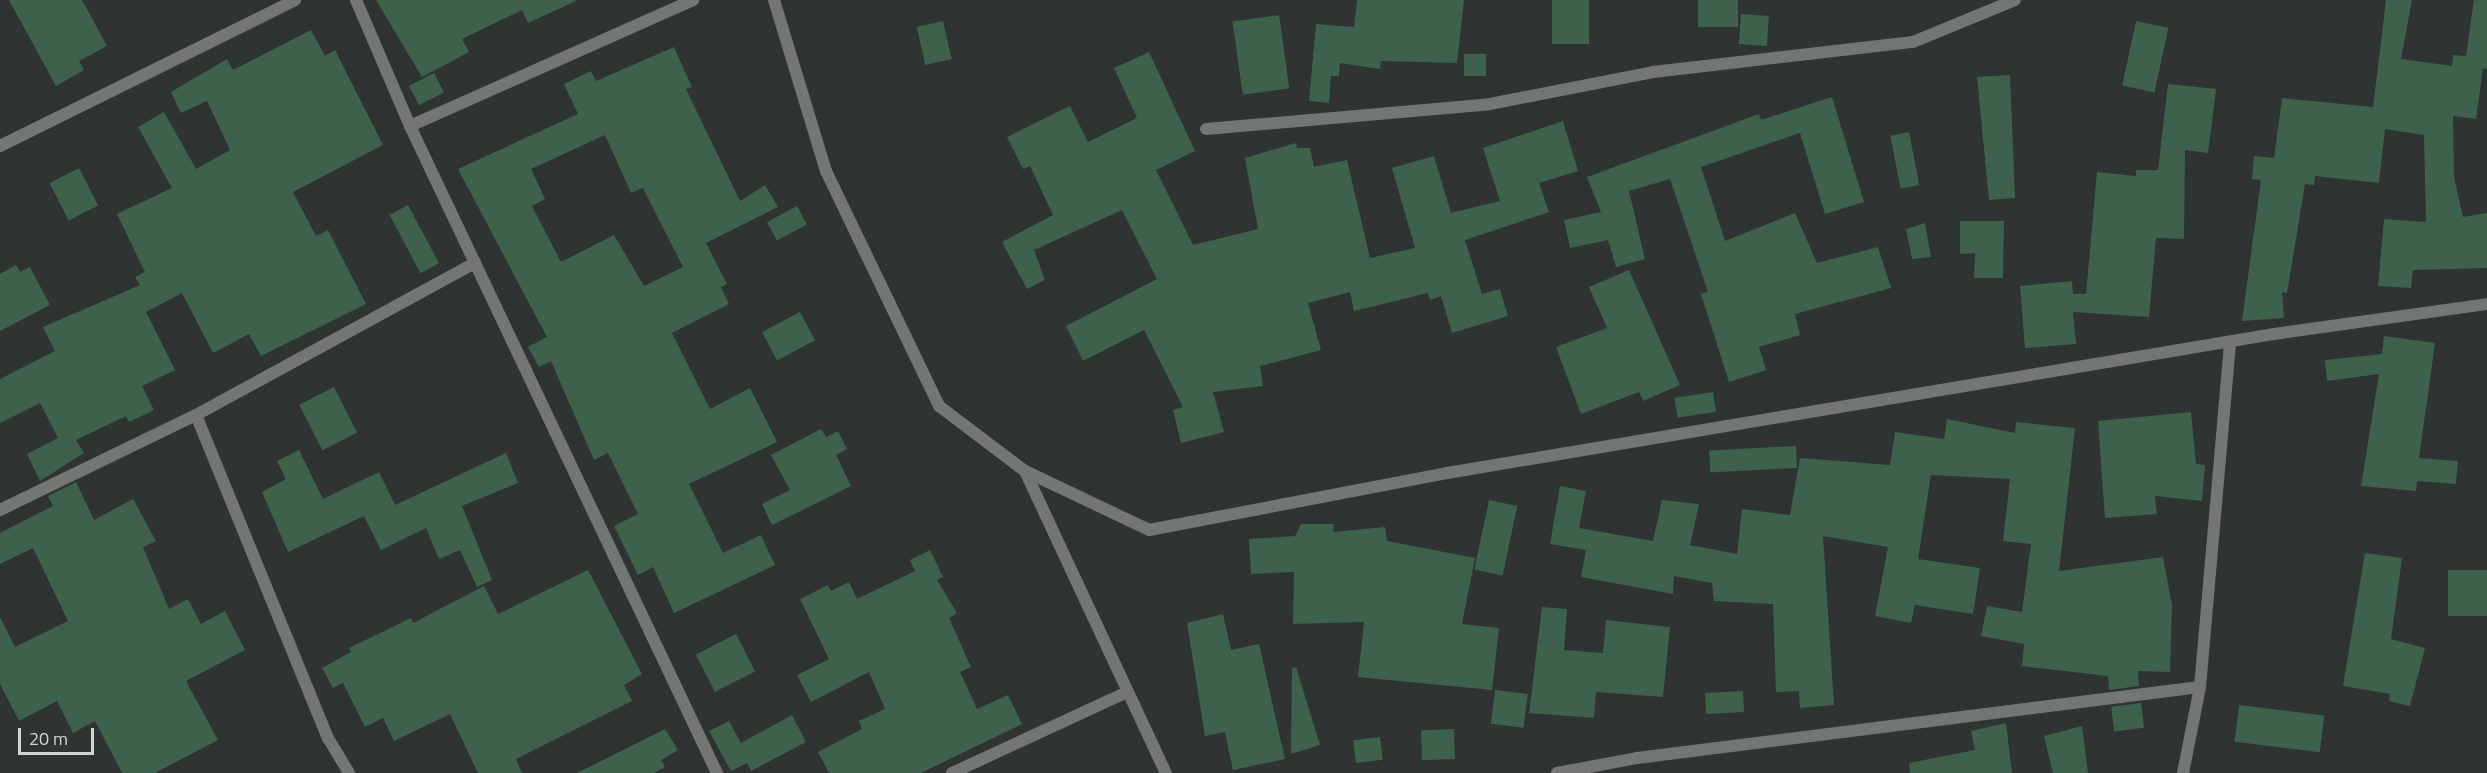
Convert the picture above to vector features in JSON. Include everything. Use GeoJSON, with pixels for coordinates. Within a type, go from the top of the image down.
{"type":"FeatureCollection","features":[{"type":"Feature","properties":{"kind":"street"},"geometry":{"type":"LineString","coordinates":[[0,146],[295,0]]}},
{"type":"Feature","properties":{"kind":"street"},"geometry":{"type":"LineString","coordinates":[[356,0],[410,126],[717,773]]}},
{"type":"Feature","properties":{"kind":"street"},"geometry":{"type":"LineString","coordinates":[[410,126],[693,0]]}},
{"type":"Feature","properties":{"kind":"street"},"geometry":{"type":"LineString","coordinates":[[774,0],[826,171],[939,406],[1025,471],[1149,530],[1447,473],[2230,342],[2487,304]]}},
{"type":"Feature","properties":{"kind":"street"},"geometry":{"type":"LineString","coordinates":[[1206,129],[1490,104],[1653,72],[1913,42],[2015,0]]}},
{"type":"Feature","properties":{"kind":"street"},"geometry":{"type":"LineString","coordinates":[[0,510],[196,415],[475,263]]}},
{"type":"Feature","properties":{"kind":"street"},"geometry":{"type":"LineString","coordinates":[[2183,773],[2200,687],[2230,342]]}},
{"type":"Feature","properties":{"kind":"street"},"geometry":{"type":"LineString","coordinates":[[196,415],[328,738],[349,773]]}},
{"type":"Feature","properties":{"kind":"street"},"geometry":{"type":"LineString","coordinates":[[1025,471],[1125,693],[1166,773]]}},
{"type":"Feature","properties":{"kind":"street"},"geometry":{"type":"LineString","coordinates":[[1557,773],[1637,758],[2200,687]]}},
{"type":"Feature","properties":{"kind":"street"},"geometry":{"type":"LineString","coordinates":[[952,773],[1125,693]]}},
{"type":"Feature","properties":{"kind":"building"},"geometry":{"type":"Polygon","coordinates":[[[9,0],[82,0],[107,46],[79,61],[84,70],[56,86],[9,0]]]}},
{"type":"Feature","properties":{"kind":"building"},"geometry":{"type":"Polygon","coordinates":[[[376,0],[578,0],[528,23],[522,10],[462,39],[469,52],[422,77],[376,0]]]}},
{"type":"Feature","properties":{"kind":"building"},"geometry":{"type":"Polygon","coordinates":[[[1357,0],[1464,0],[1457,63],[1381,61],[1380,69],[1340,63],[1339,76],[1331,76],[1329,103],[1309,101],[1316,24],[1354,27],[1357,0]]]}},
{"type":"Feature","properties":{"kind":"building"},"geometry":{"type":"Polygon","coordinates":[[[1552,0],[1589,0],[1589,44],[1552,44],[1552,0]]]}},
{"type":"Feature","properties":{"kind":"building"},"geometry":{"type":"Polygon","coordinates":[[[1698,0],[1738,0],[1738,27],[1698,27],[1698,0]]]}},
{"type":"Feature","properties":{"kind":"building"},"geometry":{"type":"Polygon","coordinates":[[[2386,0],[2412,0],[2401,59],[2452,66],[2453,55],[2466,56],[2474,0],[2487,0],[2487,69],[2483,68],[2476,119],[2453,116],[2454,177],[2463,217],[2487,213],[2487,268],[2413,270],[2411,288],[2378,286],[2384,219],[2426,222],[2424,135],[2385,129],[2379,183],[2315,176],[2314,185],[2305,184],[2287,293],[2282,292],[2284,318],[2242,321],[2261,180],[2252,179],[2254,156],[2274,158],[2282,98],[2373,107],[2386,0]]]}},
{"type":"Feature","properties":{"kind":"building"},"geometry":{"type":"Polygon","coordinates":[[[1741,14],[1769,16],[1767,46],[1739,44],[1741,14]]]}},
{"type":"Feature","properties":{"kind":"building"},"geometry":{"type":"Polygon","coordinates":[[[1279,15],[1289,88],[1243,95],[1232,22],[1279,15]]]}},
{"type":"Feature","properties":{"kind":"building"},"geometry":{"type":"Polygon","coordinates":[[[943,21],[952,59],[925,65],[917,27],[943,21]]]}},
{"type":"Feature","properties":{"kind":"building"},"geometry":{"type":"Polygon","coordinates":[[[2136,21],[2168,28],[2155,92],[2122,86],[2136,21]]]}},
{"type":"Feature","properties":{"kind":"building"},"geometry":{"type":"Polygon","coordinates":[[[311,30],[325,56],[335,50],[383,145],[293,192],[316,236],[328,230],[366,304],[261,356],[249,334],[213,353],[182,293],[146,312],[175,370],[142,386],[154,410],[129,422],[126,416],[76,440],[84,453],[40,481],[27,454],[58,438],[40,403],[0,423],[0,379],[55,351],[43,327],[140,285],[135,277],[145,272],[117,214],[172,188],[138,127],[164,112],[196,169],[230,150],[207,101],[181,113],[171,92],[227,59],[233,70],[311,30]]]}},
{"type":"Feature","properties":{"kind":"building"},"geometry":{"type":"Polygon","coordinates":[[[674,47],[692,87],[686,89],[740,201],[765,185],[778,207],[706,243],[727,284],[721,287],[729,304],[672,333],[710,409],[750,388],[777,442],[689,484],[723,553],[761,535],[775,565],[674,613],[653,567],[638,575],[614,526],[638,514],[608,453],[594,460],[551,361],[539,367],[528,347],[547,337],[458,169],[578,114],[564,84],[591,71],[596,81],[674,47]],[[605,135],[531,169],[545,199],[532,206],[561,262],[614,235],[644,286],[683,267],[643,188],[631,193],[605,135]]]}},
{"type":"Feature","properties":{"kind":"building"},"geometry":{"type":"Polygon","coordinates":[[[1149,52],[1195,151],[1156,170],[1193,245],[1258,229],[1245,158],[1296,143],[1297,148],[1310,148],[1314,167],[1347,160],[1370,258],[1415,248],[1392,168],[1434,156],[1451,213],[1500,201],[1483,148],[1563,121],[1578,171],[1539,183],[1549,212],[1465,240],[1482,294],[1500,289],[1508,316],[1452,333],[1441,296],[1430,300],[1428,293],[1354,311],[1350,292],[1308,303],[1321,350],[1260,366],[1263,386],[1213,392],[1224,432],[1181,443],[1173,410],[1183,407],[1144,330],[1083,361],[1066,326],[1157,279],[1122,210],[1034,250],[1045,280],[1027,289],[1002,242],[1053,215],[1030,166],[1023,169],[1007,137],[1070,106],[1088,142],[1137,118],[1114,68],[1149,52]]]}},
{"type":"Feature","properties":{"kind":"building"},"geometry":{"type":"Polygon","coordinates":[[[1464,54],[1486,54],[1486,76],[1464,76],[1464,54]]]}},
{"type":"Feature","properties":{"kind":"building"},"geometry":{"type":"Polygon","coordinates":[[[434,73],[444,93],[419,105],[409,86],[434,73]]]}},
{"type":"Feature","properties":{"kind":"building"},"geometry":{"type":"Polygon","coordinates":[[[2010,75],[2015,198],[1989,200],[1977,77],[2010,75]]]}},
{"type":"Feature","properties":{"kind":"building"},"geometry":{"type":"Polygon","coordinates":[[[2168,84],[2216,89],[2208,153],[2185,150],[2184,239],[2156,238],[2149,317],[2073,312],[2076,344],[2025,348],[2020,286],[2072,281],[2073,294],[2086,294],[2097,172],[2136,176],[2136,170],[2158,170],[2168,84]]]}},
{"type":"Feature","properties":{"kind":"building"},"geometry":{"type":"Polygon","coordinates":[[[1832,97],[1864,202],[1825,214],[1800,133],[1701,167],[1725,241],[1795,213],[1817,263],[1878,247],[1891,288],[1795,314],[1800,335],[1759,347],[1766,370],[1729,382],[1701,294],[1708,292],[1670,179],[1629,191],[1645,259],[1616,267],[1608,240],[1570,248],[1564,220],[1601,212],[1587,177],[1759,114],[1761,120],[1832,97]]]}},
{"type":"Feature","properties":{"kind":"building"},"geometry":{"type":"Polygon","coordinates":[[[1909,132],[1919,185],[1901,189],[1890,136],[1909,132]]]}},
{"type":"Feature","properties":{"kind":"building"},"geometry":{"type":"Polygon","coordinates":[[[79,168],[98,205],[69,220],[50,183],[79,168]]]}},
{"type":"Feature","properties":{"kind":"building"},"geometry":{"type":"Polygon","coordinates":[[[408,205],[439,263],[420,273],[389,215],[408,205]]]}},
{"type":"Feature","properties":{"kind":"building"},"geometry":{"type":"Polygon","coordinates":[[[797,206],[807,225],[777,241],[767,222],[797,206]]]}},
{"type":"Feature","properties":{"kind":"building"},"geometry":{"type":"Polygon","coordinates":[[[1960,221],[2004,221],[2003,278],[1974,278],[1975,253],[1960,254],[1960,221]]]}},
{"type":"Feature","properties":{"kind":"building"},"geometry":{"type":"Polygon","coordinates":[[[1925,223],[1931,257],[1912,259],[1906,229],[1925,223]]]}},
{"type":"Feature","properties":{"kind":"building"},"geometry":{"type":"Polygon","coordinates":[[[16,265],[20,272],[30,267],[50,305],[0,331],[0,274],[16,265]]]}},
{"type":"Feature","properties":{"kind":"building"},"geometry":{"type":"Polygon","coordinates":[[[1629,270],[1680,385],[1643,401],[1639,392],[1581,414],[1556,347],[1607,328],[1589,287],[1629,270]]]}},
{"type":"Feature","properties":{"kind":"building"},"geometry":{"type":"Polygon","coordinates":[[[800,312],[815,340],[777,360],[762,332],[800,312]]]}},
{"type":"Feature","properties":{"kind":"building"},"geometry":{"type":"Polygon","coordinates":[[[2384,336],[2435,343],[2419,458],[2458,461],[2456,484],[2417,481],[2416,491],[2361,486],[2379,374],[2327,381],[2325,360],[2382,354],[2384,336]]]}},
{"type":"Feature","properties":{"kind":"building"},"geometry":{"type":"Polygon","coordinates":[[[334,387],[357,432],[322,450],[299,405],[334,387]]]}},
{"type":"Feature","properties":{"kind":"building"},"geometry":{"type":"Polygon","coordinates":[[[1713,392],[1716,412],[1678,418],[1674,398],[1713,392]]]}},
{"type":"Feature","properties":{"kind":"building"},"geometry":{"type":"Polygon","coordinates":[[[2191,412],[2196,464],[2205,465],[2202,501],[2155,496],[2157,514],[2105,518],[2098,421],[2191,412]]]}},
{"type":"Feature","properties":{"kind":"building"},"geometry":{"type":"Polygon","coordinates":[[[1947,419],[2015,433],[2016,422],[2075,428],[2059,571],[2163,557],[2172,605],[2170,672],[2138,671],[2139,686],[2109,690],[2108,676],[2022,666],[2024,644],[1981,636],[1987,606],[2022,612],[2031,544],[2003,541],[2010,479],[1931,475],[1918,559],[1980,568],[1973,614],[1915,605],[1911,623],[1875,616],[1888,547],[1823,536],[1834,705],[1800,708],[1799,691],[1776,692],[1773,604],[1714,601],[1712,583],[1674,576],[1673,594],[1581,577],[1586,550],[1550,544],[1560,486],[1586,491],[1579,528],[1653,541],[1662,500],[1699,504],[1690,545],[1737,554],[1742,509],[1790,515],[1800,458],[1890,465],[1895,432],[1944,439],[1947,419]]]}},
{"type":"Feature","properties":{"kind":"building"},"geometry":{"type":"Polygon","coordinates":[[[821,429],[826,437],[838,431],[847,449],[836,455],[851,486],[772,525],[762,504],[790,490],[771,455],[821,429]]]}},
{"type":"Feature","properties":{"kind":"building"},"geometry":{"type":"Polygon","coordinates":[[[1796,446],[1797,468],[1710,473],[1709,451],[1796,446]]]}},
{"type":"Feature","properties":{"kind":"building"},"geometry":{"type":"Polygon","coordinates":[[[299,450],[323,499],[379,472],[395,505],[506,453],[518,483],[462,506],[492,580],[477,587],[460,550],[439,559],[426,528],[381,550],[364,516],[288,552],[262,492],[286,479],[277,461],[299,450]]]}},
{"type":"Feature","properties":{"kind":"building"},"geometry":{"type":"Polygon","coordinates":[[[76,482],[94,520],[133,499],[156,541],[143,547],[169,609],[188,599],[201,624],[225,611],[245,650],[186,681],[218,740],[155,773],[122,773],[95,721],[73,733],[57,701],[19,721],[0,684],[0,617],[15,647],[68,621],[33,548],[0,564],[0,533],[53,506],[48,496],[76,482]]]}},
{"type":"Feature","properties":{"kind":"building"},"geometry":{"type":"Polygon","coordinates":[[[1489,500],[1517,506],[1503,575],[1474,569],[1489,500]]]}},
{"type":"Feature","properties":{"kind":"building"},"geometry":{"type":"Polygon","coordinates":[[[1301,524],[1334,524],[1333,532],[1385,527],[1387,541],[1475,558],[1462,624],[1499,628],[1492,690],[1358,677],[1364,622],[1293,624],[1294,572],[1251,574],[1249,539],[1295,536],[1301,524]]]}},
{"type":"Feature","properties":{"kind":"building"},"geometry":{"type":"Polygon","coordinates":[[[930,550],[943,577],[937,580],[957,613],[949,618],[971,667],[960,672],[977,709],[1008,695],[1022,724],[921,773],[829,773],[818,752],[862,729],[859,721],[885,709],[869,672],[811,702],[797,675],[829,659],[800,599],[828,585],[831,591],[849,582],[857,599],[915,571],[910,560],[930,550]]]}},
{"type":"Feature","properties":{"kind":"building"},"geometry":{"type":"Polygon","coordinates":[[[2365,553],[2402,558],[2391,639],[2425,648],[2410,706],[2389,701],[2390,694],[2343,686],[2365,553]]]}},
{"type":"Feature","properties":{"kind":"building"},"geometry":{"type":"Polygon","coordinates":[[[588,570],[642,674],[624,685],[632,701],[516,759],[522,773],[478,773],[450,714],[394,741],[383,718],[365,727],[343,683],[333,688],[322,668],[351,652],[349,648],[411,618],[413,623],[484,586],[498,614],[588,570]]]}},
{"type":"Feature","properties":{"kind":"building"},"geometry":{"type":"Polygon","coordinates":[[[2448,570],[2487,570],[2487,616],[2448,616],[2448,570]]]}},
{"type":"Feature","properties":{"kind":"building"},"geometry":{"type":"Polygon","coordinates":[[[1542,607],[1567,609],[1564,650],[1603,653],[1606,620],[1670,627],[1663,697],[1596,692],[1594,718],[1529,713],[1542,607]]]}},
{"type":"Feature","properties":{"kind":"building"},"geometry":{"type":"Polygon","coordinates":[[[1223,614],[1231,650],[1259,644],[1285,759],[1233,770],[1225,732],[1205,736],[1187,623],[1223,614]]]}},
{"type":"Feature","properties":{"kind":"building"},"geometry":{"type":"Polygon","coordinates":[[[736,634],[755,671],[715,692],[696,654],[736,634]]]}},
{"type":"Feature","properties":{"kind":"building"},"geometry":{"type":"Polygon","coordinates":[[[1296,667],[1320,745],[1291,754],[1292,668],[1296,667]]]}},
{"type":"Feature","properties":{"kind":"building"},"geometry":{"type":"Polygon","coordinates":[[[1495,690],[1528,694],[1524,728],[1491,724],[1495,690]]]}},
{"type":"Feature","properties":{"kind":"building"},"geometry":{"type":"Polygon","coordinates":[[[1743,691],[1744,712],[1706,714],[1705,693],[1743,691]]]}},
{"type":"Feature","properties":{"kind":"building"},"geometry":{"type":"Polygon","coordinates":[[[2141,703],[2144,728],[2114,731],[2111,707],[2141,703]]]}},
{"type":"Feature","properties":{"kind":"building"},"geometry":{"type":"Polygon","coordinates":[[[2239,705],[2324,715],[2320,752],[2234,742],[2239,705]]]}},
{"type":"Feature","properties":{"kind":"building"},"geometry":{"type":"Polygon","coordinates":[[[792,715],[806,742],[751,771],[747,763],[731,771],[709,731],[729,721],[741,743],[792,715]]]}},
{"type":"Feature","properties":{"kind":"building"},"geometry":{"type":"Polygon","coordinates":[[[2006,723],[2012,773],[1910,773],[1909,763],[1975,750],[1971,731],[2006,723]]]}},
{"type":"Feature","properties":{"kind":"building"},"geometry":{"type":"Polygon","coordinates":[[[2082,726],[2088,773],[2053,773],[2044,736],[2082,726]]]}},
{"type":"Feature","properties":{"kind":"building"},"geometry":{"type":"Polygon","coordinates":[[[665,729],[678,750],[661,760],[665,767],[654,773],[577,773],[665,729]]]}},
{"type":"Feature","properties":{"kind":"building"},"geometry":{"type":"Polygon","coordinates":[[[1454,729],[1455,759],[1422,760],[1421,730],[1454,729]]]}},
{"type":"Feature","properties":{"kind":"building"},"geometry":{"type":"Polygon","coordinates":[[[1380,737],[1383,760],[1356,763],[1353,740],[1380,737]]]}}]}
